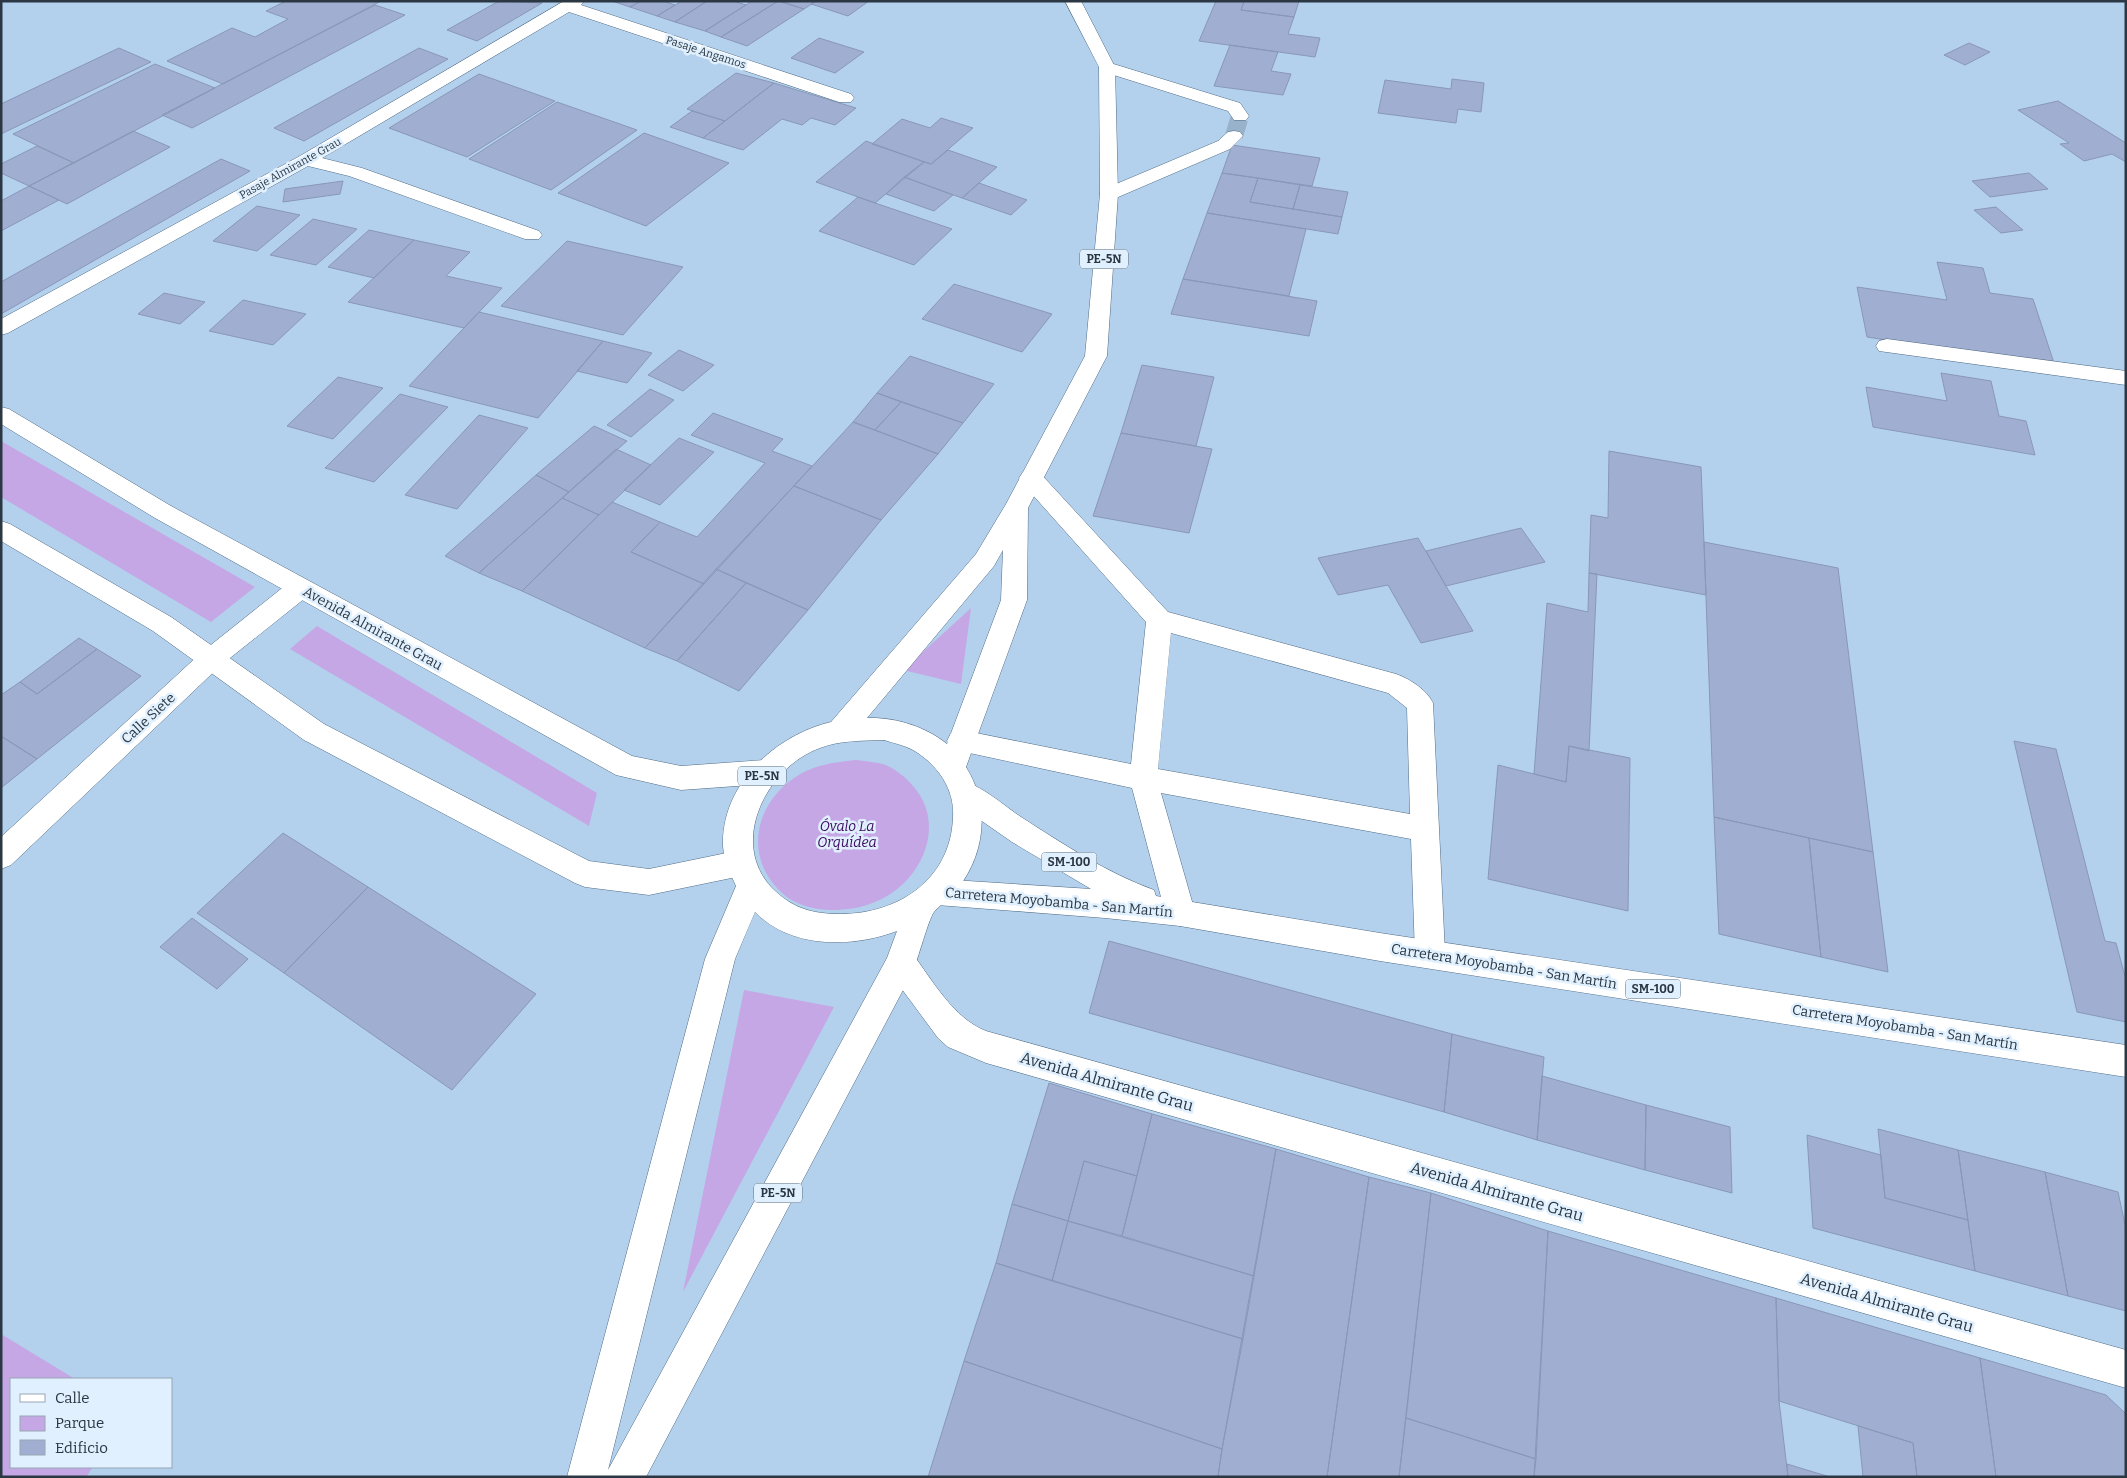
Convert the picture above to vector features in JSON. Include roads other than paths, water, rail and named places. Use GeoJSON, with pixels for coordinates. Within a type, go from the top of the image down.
{"type":"FeatureCollection","features":[{"type":"Feature","properties":{"kind":"main road","name":"PE-5N"},"geometry":{"type":"LineString","coordinates":[[841,730],[985,560],[1017,506],[1096,356],[1109,194],[1107,67],[1073,1]]}},
{"type":"Feature","properties":{"kind":"main road","name":"Pasaje Angamos"},"geometry":{"type":"LineString","coordinates":[[572,4],[845,98]]}},
{"type":"Feature","properties":{"kind":"main road","name":"Pasaje Almirante Grau"},"geometry":{"type":"LineString","coordinates":[[1,328],[306,160],[572,4]]}},
{"type":"Feature","properties":{"kind":"main road"},"geometry":{"type":"LineString","coordinates":[[1107,67],[1234,107],[1240,116]]}},
{"type":"Feature","properties":{"kind":"main road"},"geometry":{"type":"LineString","coordinates":[[1109,194],[1224,145],[1234,136]]}},
{"type":"Feature","properties":{"kind":"main road"},"geometry":{"type":"LineString","coordinates":[[306,160],[354,172],[532,235]]}},
{"type":"Feature","properties":{"kind":"main road"},"geometry":{"type":"LineString","coordinates":[[1887,346],[2126,378]]}},
{"type":"Feature","properties":{"kind":"main road","name":"Avenida Almirante Grau"},"geometry":{"type":"LineString","coordinates":[[1,414],[163,512],[626,767],[681,778],[765,772]]}},
{"type":"Feature","properties":{"kind":"main road"},"geometry":{"type":"LineString","coordinates":[[1032,478],[1159,620],[1396,685],[1420,703],[1430,954]]}},
{"type":"Feature","properties":{"kind":"main road","name":"PE-5N"},"geometry":{"type":"LineString","coordinates":[[952,767],[1014,600],[1017,506]]}},
{"type":"Feature","properties":{"kind":"main road"},"geometry":{"type":"LineString","coordinates":[[1,530],[162,624],[314,732],[585,874],[649,882],[746,874],[720,959],[587,1477]]}},
{"type":"Feature","properties":{"kind":"main road","name":"Calle Siete"},"geometry":{"type":"LineString","coordinates":[[1,856],[211,659],[300,588]]}},
{"type":"Feature","properties":{"kind":"main road"},"geometry":{"type":"LineString","coordinates":[[1159,620],[1143,778],[1180,912]]}},
{"type":"Feature","properties":{"kind":"main road","name":"PE-5N"},"geometry":{"type":"LineString","coordinates":[[625,1477],[901,964],[929,898],[962,857],[970,824],[966,794],[952,767],[923,742],[884,729],[841,730],[800,745],[765,772],[747,800],[737,831],[746,874],[775,911],[808,926],[847,930],[887,923],[929,898]]}},
{"type":"Feature","properties":{"kind":"main road"},"geometry":{"type":"LineString","coordinates":[[962,741],[1143,778],[1424,829]]}},
{"type":"Feature","properties":{"kind":"main road","name":"Carretera Moyobamba - San Martín"},"geometry":{"type":"LineString","coordinates":[[966,794],[1003,822],[1126,894],[1180,912]]}},
{"type":"Feature","properties":{"kind":"main road","name":"Carretera Moyobamba - San Martín"},"geometry":{"type":"LineString","coordinates":[[929,898],[1105,904],[1180,912],[1430,954],[2126,1062]]}},
{"type":"Feature","properties":{"kind":"main road","name":"Avenida Almirante Grau"},"geometry":{"type":"LineString","coordinates":[[901,964],[949,1026],[959,1036],[986,1047],[2126,1369]]}},
{"type":"Feature","properties":{"kind":"tunnel"},"geometry":{"type":"LineString","coordinates":[[1234,136],[1240,116]]}},
{"type":"Feature","properties":{"kind":"park label","name":"Óvalo La Orquídea"},"geometry":{"type":"Point","coordinates":[847,834]}}]}
